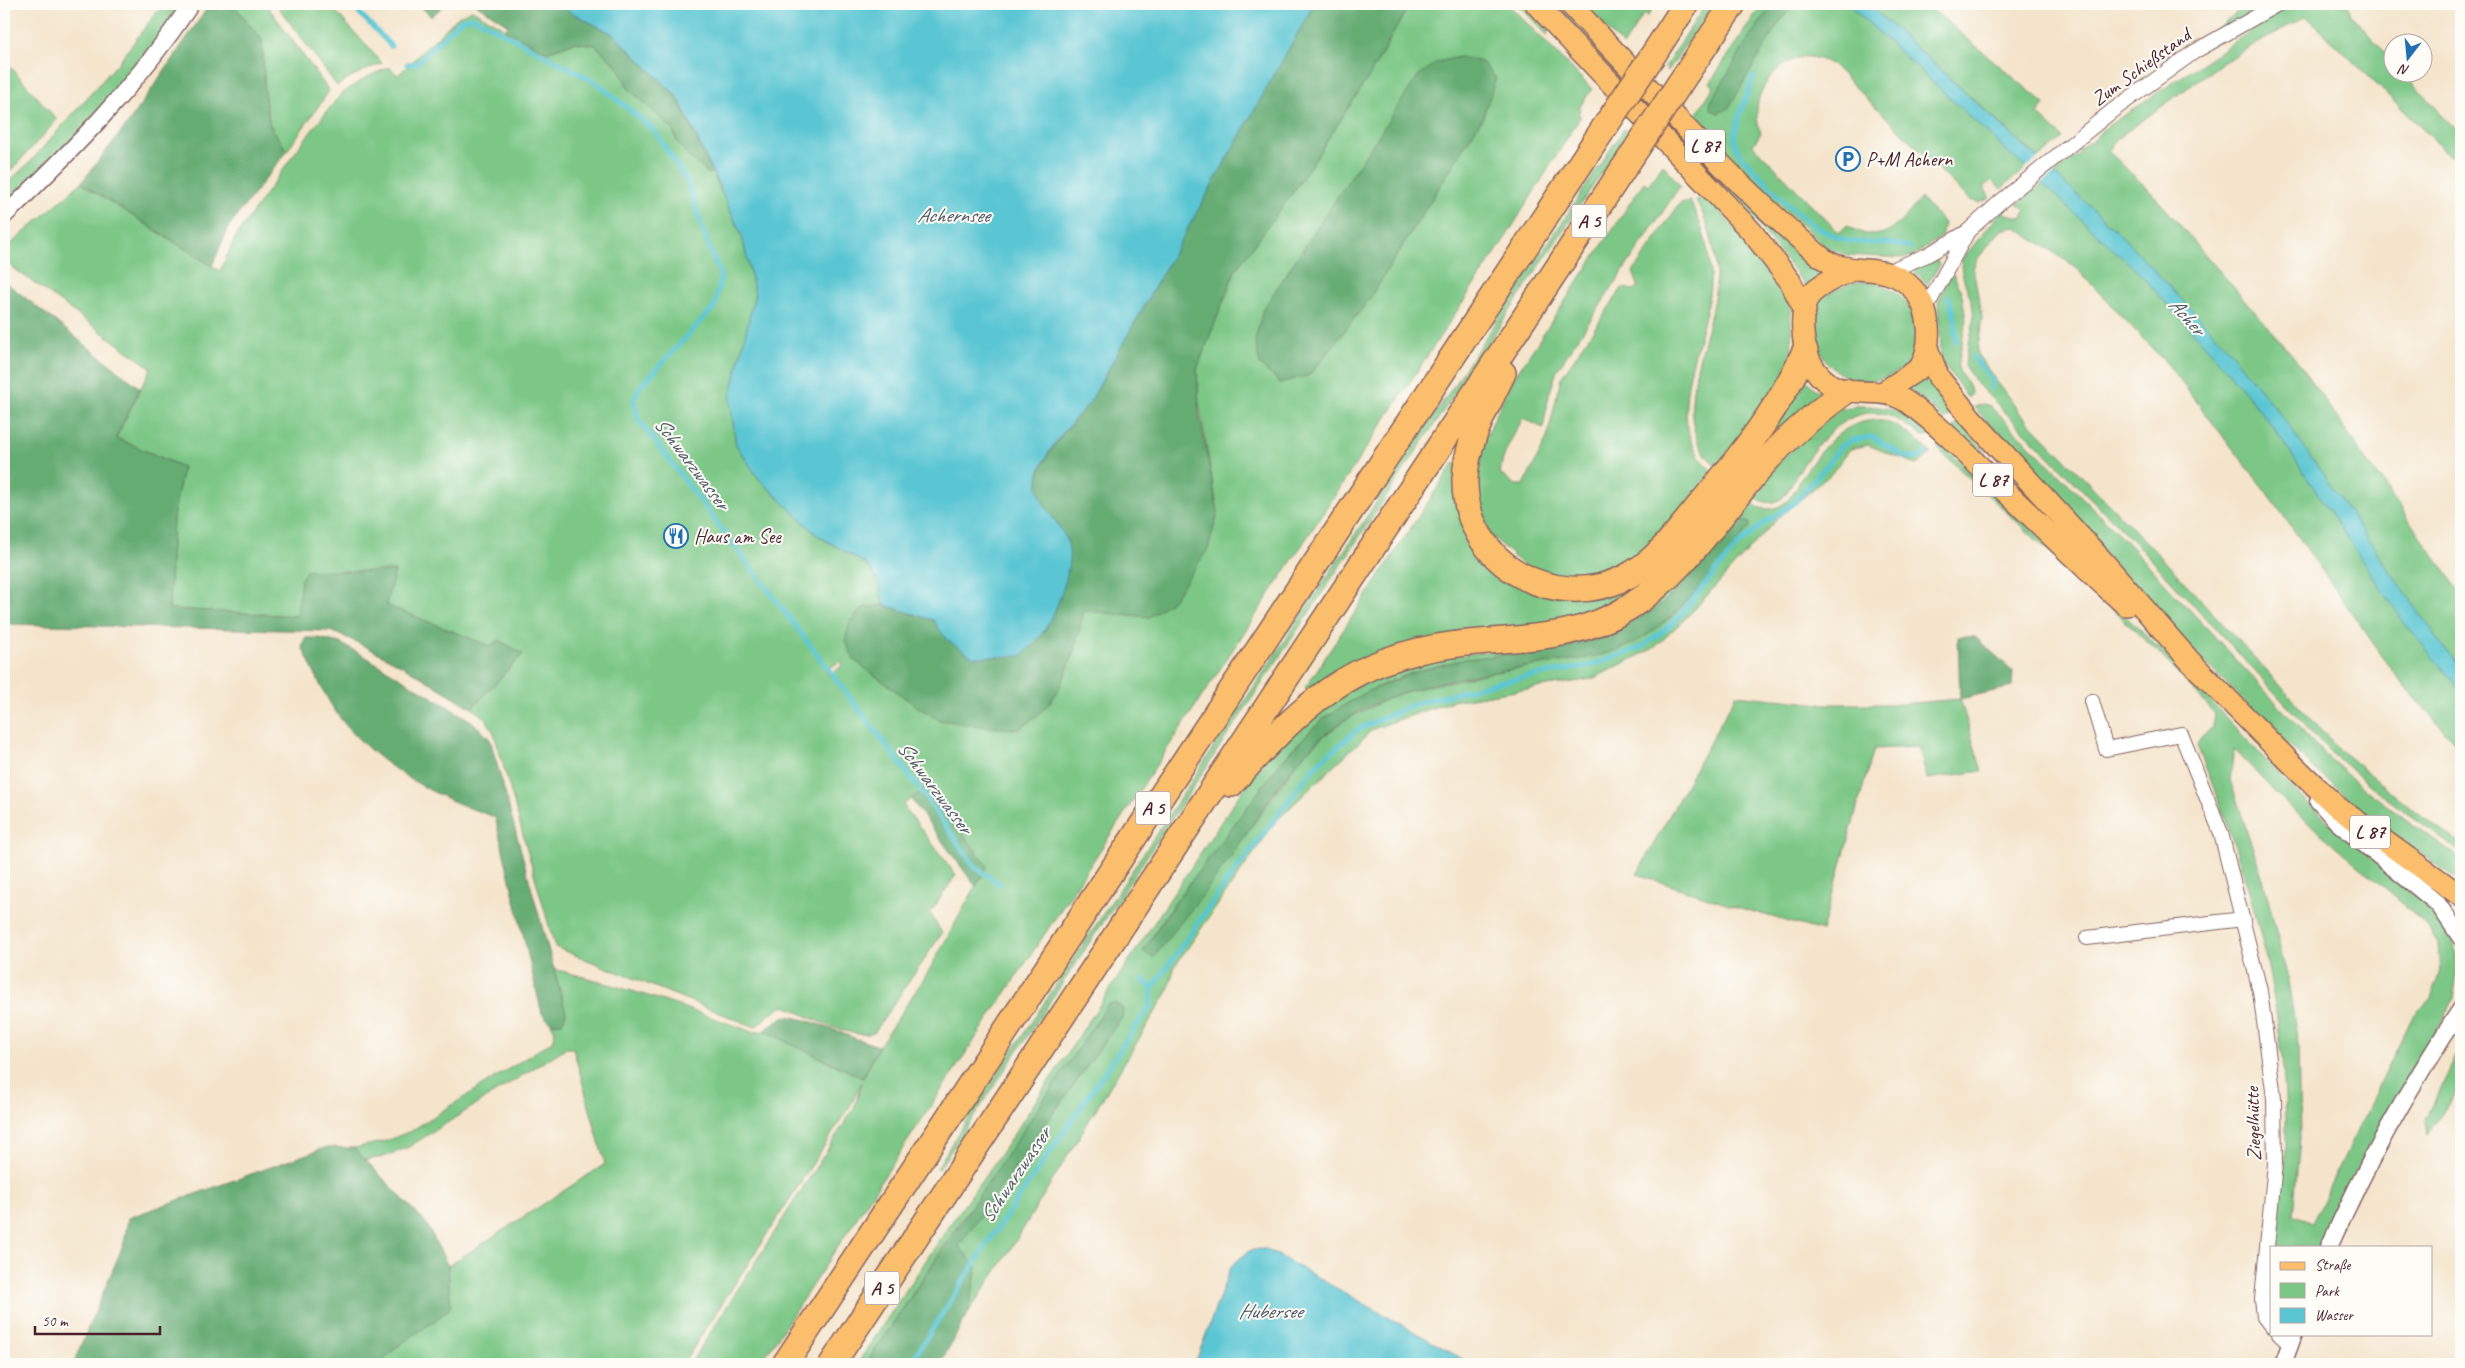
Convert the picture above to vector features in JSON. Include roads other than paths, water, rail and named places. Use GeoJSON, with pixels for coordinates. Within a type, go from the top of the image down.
{"type":"FeatureCollection","features":[{"type":"Feature","properties":{"kind":"highway","name":"A 5"},"geometry":{"type":"LineString","coordinates":[[785,1364],[1686,4]]}},
{"type":"Feature","properties":{"kind":"highway","name":"A 5"},"geometry":{"type":"LineString","coordinates":[[832,1364],[1733,4]]}},
{"type":"Feature","properties":{"kind":"highway"},"geometry":{"type":"LineString","coordinates":[[1538,297],[1476,432],[1467,458],[1465,491],[1470,515],[1481,538],[1491,551],[1517,574],[1538,584],[1562,590],[1598,588],[1628,576],[1645,565],[1682,526],[1846,390]]}},
{"type":"Feature","properties":{"kind":"highway"},"geometry":{"type":"LineString","coordinates":[[1180,838],[1282,728],[1306,706],[1336,683],[1371,666],[1414,651],[1458,644],[1553,636],[1597,623],[1627,608],[1666,579],[1732,484],[1785,393],[1806,350]]}},
{"type":"Feature","properties":{"kind":"main road","name":"L 87"},"geometry":{"type":"LineString","coordinates":[[1536,4],[1752,232],[1790,281],[1805,311]]}},
{"type":"Feature","properties":{"kind":"main road","name":"L 87"},"geometry":{"type":"LineString","coordinates":[[1570,4],[1741,184],[1783,224],[1826,261],[1854,269]]}},
{"type":"Feature","properties":{"kind":"main road"},"geometry":{"type":"LineString","coordinates":[[1854,269],[1887,272],[1908,284],[1917,295],[1925,310],[1928,332],[1926,348],[1920,368],[1882,393],[1868,394],[1832,385],[1819,374],[1806,350],[1803,329],[1805,311],[1812,293],[1854,269]]}},
{"type":"Feature","properties":{"kind":"main road","name":"L 87"},"geometry":{"type":"LineString","coordinates":[[1926,348],[1939,378],[1964,409],[2100,558],[2189,660],[2336,807],[2461,896]]}},
{"type":"Feature","properties":{"kind":"main road","name":"L 87"},"geometry":{"type":"LineString","coordinates":[[1882,393],[1901,398],[1942,431],[2084,568],[2189,660]]}},
{"type":"Feature","properties":{"kind":"street"},"geometry":{"type":"LineString","coordinates":[[4,216],[77,146],[120,99],[168,39],[191,4]]}},
{"type":"Feature","properties":{"kind":"street","name":"Zum Schießstand"},"geometry":{"type":"LineString","coordinates":[[1967,232],[2082,136],[2194,52],[2278,4]]}},
{"type":"Feature","properties":{"kind":"street"},"geometry":{"type":"LineString","coordinates":[[1887,272],[1927,255],[1967,232]]}},
{"type":"Feature","properties":{"kind":"street"},"geometry":{"type":"LineString","coordinates":[[1925,310],[1967,232]]}},
{"type":"Feature","properties":{"kind":"street","name":"Ziegelhütte"},"geometry":{"type":"LineString","coordinates":[[2092,701],[2106,749],[2181,734],[2221,833],[2260,992],[2274,1098],[2275,1163],[2262,1300],[2264,1317],[2270,1325]]}},
{"type":"Feature","properties":{"kind":"street"},"geometry":{"type":"LineString","coordinates":[[2287,759],[2298,780],[2337,822],[2438,904],[2461,938]]}},
{"type":"Feature","properties":{"kind":"street"},"geometry":{"type":"LineString","coordinates":[[2087,938],[2243,919]]}},
{"type":"Feature","properties":{"kind":"street"},"geometry":{"type":"LineString","coordinates":[[2329,1246],[2393,1117],[2461,1009]]}},
{"type":"Feature","properties":{"kind":"street"},"geometry":{"type":"LineString","coordinates":[[2283,1364],[2288,1338]]}},
{"type":"Feature","properties":{"kind":"water","name":"Achernsee"},"geometry":{"type":"Polygon","coordinates":[[[555,4],[1314,4],[1090,402],[1062,434],[1044,461],[1038,481],[1039,490],[1046,507],[1067,541],[1069,562],[1064,587],[1049,622],[1039,638],[1021,656],[973,657],[947,640],[933,620],[884,605],[878,581],[866,564],[817,535],[759,479],[736,445],[730,399],[755,294],[742,236],[678,97],[613,34],[555,4]]]}},
{"type":"Feature","properties":{"kind":"water","name":"Acher"},"geometry":{"type":"Polygon","coordinates":[[[1848,4],[1868,4],[2117,231],[2224,344],[2289,426],[2438,640],[2461,669],[2461,691],[2405,624],[2273,427],[2221,363],[2138,272],[1848,4]]]}},
{"type":"Feature","properties":{"kind":"water","name":"Hubersee"},"geometry":{"type":"Polygon","coordinates":[[[1265,1248],[1471,1364],[1195,1364],[1231,1266],[1249,1251],[1265,1248]]]}},
{"type":"Feature","properties":{"kind":"waterway","name":"Schwarzwasser"},"geometry":{"type":"LineString","coordinates":[[351,4],[391,46]]}},
{"type":"Feature","properties":{"kind":"waterway","name":"Schwarzwasser"},"geometry":{"type":"LineString","coordinates":[[407,64],[416,64],[461,20],[473,17],[597,83],[654,130],[688,183],[707,242],[721,276],[715,306],[639,388],[634,400],[638,419],[924,795],[975,867],[1000,884]]}},
{"type":"Feature","properties":{"kind":"waterway"},"geometry":{"type":"LineString","coordinates":[[1753,77],[1735,132],[1736,147],[1746,161],[1796,212],[1829,234],[1858,243],[1893,244],[1910,248]]}},
{"type":"Feature","properties":{"kind":"waterway"},"geometry":{"type":"LineString","coordinates":[[1948,297],[1955,317],[1956,342]]}},
{"type":"Feature","properties":{"kind":"waterway"},"geometry":{"type":"LineString","coordinates":[[1973,357],[1992,380],[1991,388]]}},
{"type":"Feature","properties":{"kind":"waterway"},"geometry":{"type":"LineString","coordinates":[[1152,989],[1223,887],[1315,766],[1357,730],[1414,704],[1495,683],[1592,665],[1642,647],[1673,623],[1736,547],[1764,523],[1794,503],[1840,447],[1852,440],[1872,437],[1905,457],[1919,458],[1926,453]]}},
{"type":"Feature","properties":{"kind":"waterway","name":"Schwarzwasser"},"geometry":{"type":"LineString","coordinates":[[910,1364],[991,1238],[1150,1006],[1152,989],[1143,980]]}},
{"type":"Feature","properties":{"kind":"place","name":"P+M Achern"},"geometry":{"type":"Point","coordinates":[1848,159]}},
{"type":"Feature","properties":{"kind":"place","name":"Haus am See"},"geometry":{"type":"Point","coordinates":[676,536]}}]}
